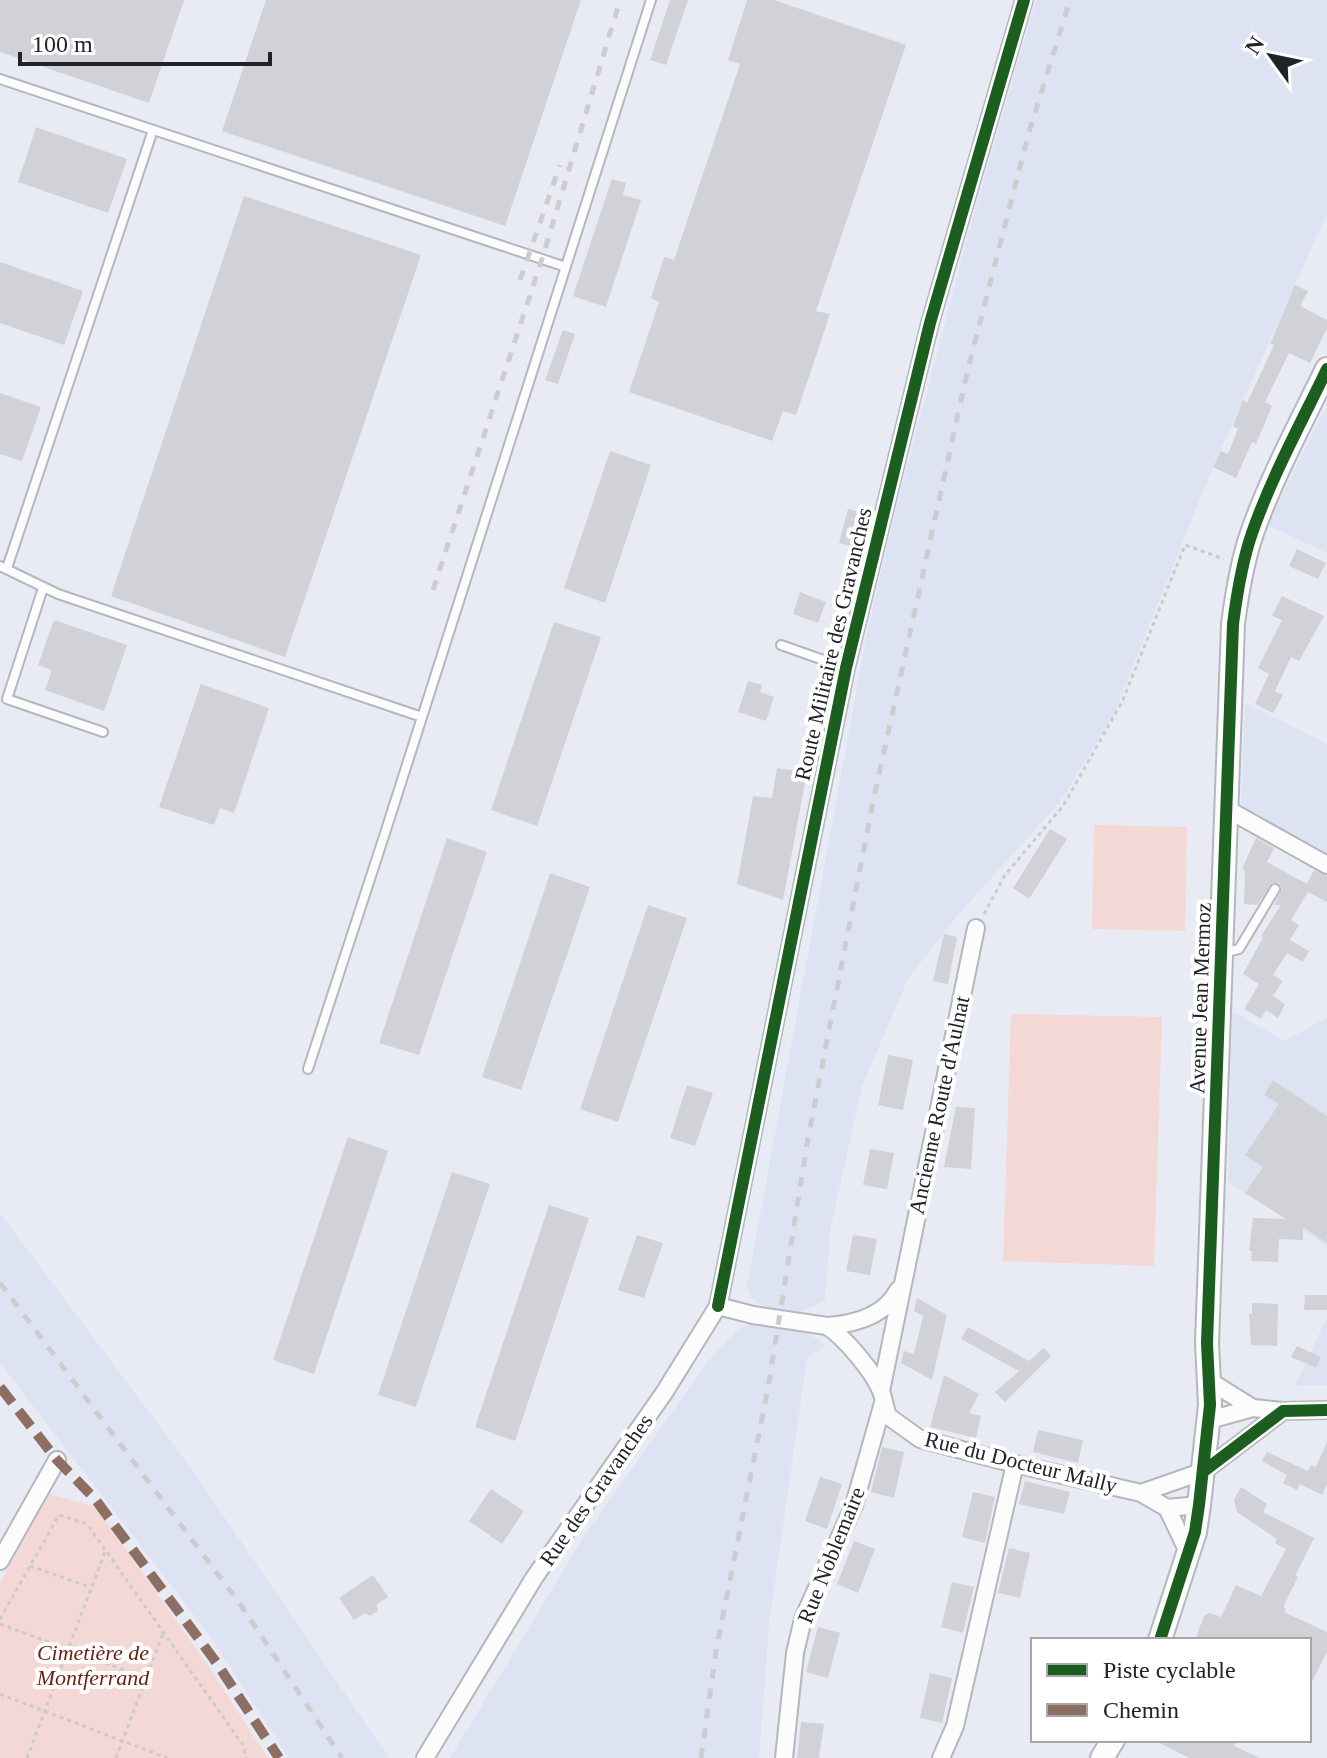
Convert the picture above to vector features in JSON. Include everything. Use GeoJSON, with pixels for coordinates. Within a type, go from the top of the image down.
{"type":"FeatureCollection","features":[{"type":"Feature","properties":{"kind":"main road","name":"Avenue Jean Mermoz"},"geometry":{"type":"LineString","coordinates":[[1161,1638],[1188,1552],[1199,1505],[1209,1420],[1207,1343],[1233,624],[1251,535],[1268,492],[1327,369]]}},
{"type":"Feature","properties":{"kind":"street","name":"Route Militaire des Gravanches"},"geometry":{"type":"LineString","coordinates":[[718,1306],[846,668],[930,323],[1024,0]]}},
{"type":"Feature","properties":{"kind":"street"},"geometry":{"type":"LineString","coordinates":[[1227,809],[1327,865]]}},
{"type":"Feature","properties":{"kind":"street","name":"Ancienne Route d'Aulnat"},"geometry":{"type":"LineString","coordinates":[[882,1397],[976,928]]}},
{"type":"Feature","properties":{"kind":"street","name":"Ancienne Route d'Aulnat"},"geometry":{"type":"LineString","coordinates":[[820,1325],[843,1325],[882,1310],[903,1282]]}},
{"type":"Feature","properties":{"kind":"street"},"geometry":{"type":"LineString","coordinates":[[718,1306],[753,1315],[820,1325]]}},
{"type":"Feature","properties":{"kind":"street","name":"Rue des Gravanches"},"geometry":{"type":"LineString","coordinates":[[425,1758],[534,1578],[664,1393],[718,1306]]}},
{"type":"Feature","properties":{"kind":"street","name":"Rue du Docteur Mally"},"geometry":{"type":"LineString","coordinates":[[820,1325],[845,1339],[882,1397],[888,1416],[920,1439],[1141,1493],[1167,1508]]}},
{"type":"Feature","properties":{"kind":"street"},"geometry":{"type":"LineString","coordinates":[[1208,1380],[1253,1408]]}},
{"type":"Feature","properties":{"kind":"street","name":"Rue Noblemaire"},"geometry":{"type":"LineString","coordinates":[[784,1758],[795,1653],[803,1619],[854,1505],[882,1397]]}},
{"type":"Feature","properties":{"kind":"street"},"geometry":{"type":"LineString","coordinates":[[1209,1420],[1253,1408],[1327,1410]]}},
{"type":"Feature","properties":{"kind":"street","name":"Rue du Docteur Mally"},"geometry":{"type":"LineString","coordinates":[[1141,1493],[1204,1471],[1283,1411]]}},
{"type":"Feature","properties":{"kind":"street"},"geometry":{"type":"LineString","coordinates":[[0,1561],[57,1460]]}},
{"type":"Feature","properties":{"kind":"street"},"geometry":{"type":"LineString","coordinates":[[941,1758],[955,1726],[1015,1464]]}},
{"type":"Feature","properties":{"kind":"street"},"geometry":{"type":"LineString","coordinates":[[1188,1552],[1167,1508],[1199,1505]]}},
{"type":"Feature","properties":{"kind":"lane"},"geometry":{"type":"LineString","coordinates":[[308,1069],[651,0]]}},
{"type":"Feature","properties":{"kind":"lane"},"geometry":{"type":"LineString","coordinates":[[0,79],[566,267]]}},
{"type":"Feature","properties":{"kind":"lane"},"geometry":{"type":"LineString","coordinates":[[153,130],[3,567],[43,588],[422,717]]}},
{"type":"Feature","properties":{"kind":"lane"},"geometry":{"type":"LineString","coordinates":[[43,588],[7,699],[103,732]]}},
{"type":"Feature","properties":{"kind":"lane"},"geometry":{"type":"LineString","coordinates":[[781,645],[846,668]]}},
{"type":"Feature","properties":{"kind":"lane"},"geometry":{"type":"LineString","coordinates":[[1223,953],[1239,949],[1275,889]]}},
{"type":"Feature","properties":{"kind":"path"},"geometry":{"type":"LineString","coordinates":[[976,928],[1005,875],[1063,806],[1122,702],[1185,545],[1243,565]]}},
{"type":"Feature","properties":{"kind":"path"},"geometry":{"type":"LineString","coordinates":[[146,1678],[0,1622],[59,1515],[87,1524],[243,1745],[246,1758]]}},
{"type":"Feature","properties":{"kind":"path"},"geometry":{"type":"LineString","coordinates":[[27,1758],[105,1550]]}},
{"type":"Feature","properties":{"kind":"path"},"geometry":{"type":"LineString","coordinates":[[30,1566],[91,1588]]}},
{"type":"Feature","properties":{"kind":"path"},"geometry":{"type":"LineString","coordinates":[[116,1758],[164,1631]]}},
{"type":"Feature","properties":{"kind":"path"},"geometry":{"type":"LineString","coordinates":[[0,1694],[167,1758]]}},
{"type":"Feature","properties":{"kind":"shaded area"},"geometry":{"type":"Polygon","coordinates":[[[1036,0],[1327,0],[1327,214],[1213,467],[1112,718],[1060,802],[956,917],[908,979],[862,1086],[830,1231],[825,1301],[794,1314],[773,1311],[759,1304],[747,1286],[868,628],[898,501],[975,210],[1036,0]]]}},
{"type":"Feature","properties":{"kind":"shaded area"},"geometry":{"type":"Polygon","coordinates":[[[1327,405],[1327,553],[1267,525],[1327,405]]]}},
{"type":"Feature","properties":{"kind":"shaded area"},"geometry":{"type":"Polygon","coordinates":[[[1245,703],[1327,744],[1327,865],[1241,817],[1245,703]]]}},
{"type":"Feature","properties":{"kind":"shaded area"},"geometry":{"type":"Polygon","coordinates":[[[1232,1011],[1285,1041],[1327,1017],[1327,1246],[1228,1182],[1232,1011]]]}},
{"type":"Feature","properties":{"kind":"shaded area"},"geometry":{"type":"Polygon","coordinates":[[[0,1213],[188,1464],[389,1758],[289,1758],[210,1636],[0,1363],[0,1213]]]}},
{"type":"Feature","properties":{"kind":"shaded area"},"geometry":{"type":"Polygon","coordinates":[[[1327,1318],[1327,1385],[1295,1386],[1317,1338],[1327,1318]]]}},
{"type":"Feature","properties":{"kind":"shaded area"},"geometry":{"type":"Polygon","coordinates":[[[756,1322],[803,1330],[826,1345],[807,1358],[769,1624],[759,1758],[450,1758],[584,1536],[709,1360],[739,1329],[756,1322]]]}},
{"type":"Feature","properties":{"kind":"green space"},"geometry":{"type":"Polygon","coordinates":[[[1094,825],[1187,827],[1185,931],[1092,929],[1094,825]]]}},
{"type":"Feature","properties":{"kind":"green space"},"geometry":{"type":"Polygon","coordinates":[[[1011,1014],[1162,1017],[1154,1266],[1003,1261],[1011,1014]]]}},
{"type":"Feature","properties":{"kind":"green space","name":"Cimetière de Montferrand"},"geometry":{"type":"Polygon","coordinates":[[[49,1494],[96,1507],[207,1664],[268,1758],[0,1758],[0,1583],[49,1494]]]}},
{"type":"Feature","properties":{"kind":"building"},"geometry":{"type":"Polygon","coordinates":[[[0,0],[184,0],[149,103],[0,52],[0,0]]]}},
{"type":"Feature","properties":{"kind":"building"},"geometry":{"type":"Polygon","coordinates":[[[266,0],[581,0],[505,226],[222,131],[266,0]]]}},
{"type":"Feature","properties":{"kind":"building"},"geometry":{"type":"Polygon","coordinates":[[[670,0],[688,0],[666,65],[650,60],[670,0]]]}},
{"type":"Feature","properties":{"kind":"building"},"geometry":{"type":"Polygon","coordinates":[[[747,0],[774,0],[906,45],[816,311],[830,314],[796,415],[783,411],[772,441],[629,392],[659,302],[651,298],[664,257],[674,260],[740,64],[728,60],[747,0]]]}},
{"type":"Feature","properties":{"kind":"building"},"geometry":{"type":"Polygon","coordinates":[[[36,127],[127,159],[108,213],[18,182],[36,127]]]}},
{"type":"Feature","properties":{"kind":"building"},"geometry":{"type":"Polygon","coordinates":[[[612,179],[626,183],[623,195],[641,200],[606,307],[573,296],[612,179]]]}},
{"type":"Feature","properties":{"kind":"building"},"geometry":{"type":"Polygon","coordinates":[[[244,196],[421,255],[285,657],[111,596],[244,196]]]}},
{"type":"Feature","properties":{"kind":"building"},"geometry":{"type":"Polygon","coordinates":[[[0,262],[83,291],[64,345],[0,323],[0,262]]]}},
{"type":"Feature","properties":{"kind":"building"},"geometry":{"type":"Polygon","coordinates":[[[1295,285],[1308,291],[1300,306],[1327,320],[1327,328],[1310,363],[1289,353],[1265,402],[1272,406],[1256,444],[1252,442],[1236,478],[1213,467],[1221,451],[1228,454],[1238,429],[1233,426],[1243,400],[1247,403],[1274,345],[1270,344],[1295,285]]]}},
{"type":"Feature","properties":{"kind":"building"},"geometry":{"type":"Polygon","coordinates":[[[563,330],[575,334],[558,384],[545,380],[563,330]]]}},
{"type":"Feature","properties":{"kind":"building"},"geometry":{"type":"Polygon","coordinates":[[[0,393],[41,407],[22,461],[0,454],[0,393]]]}},
{"type":"Feature","properties":{"kind":"building"},"geometry":{"type":"Polygon","coordinates":[[[610,451],[651,465],[605,603],[564,588],[610,451]]]}},
{"type":"Feature","properties":{"kind":"building"},"geometry":{"type":"Polygon","coordinates":[[[848,509],[870,514],[863,539],[858,538],[856,547],[839,543],[848,509]]]}},
{"type":"Feature","properties":{"kind":"building"},"geometry":{"type":"Polygon","coordinates":[[[1297,549],[1326,563],[1318,579],[1289,566],[1297,549]]]}},
{"type":"Feature","properties":{"kind":"building"},"geometry":{"type":"Polygon","coordinates":[[[800,592],[826,602],[818,623],[793,614],[800,592]]]}},
{"type":"Feature","properties":{"kind":"building"},"geometry":{"type":"Polygon","coordinates":[[[1282,596],[1324,616],[1299,661],[1291,657],[1275,691],[1283,695],[1273,713],[1255,704],[1269,674],[1258,668],[1282,620],[1272,616],[1282,596]]]}},
{"type":"Feature","properties":{"kind":"building"},"geometry":{"type":"Polygon","coordinates":[[[54,620],[127,645],[104,711],[45,690],[52,670],[38,665],[54,620]]]}},
{"type":"Feature","properties":{"kind":"building"},"geometry":{"type":"Polygon","coordinates":[[[554,622],[601,637],[537,826],[491,810],[554,622]]]}},
{"type":"Feature","properties":{"kind":"building"},"geometry":{"type":"Polygon","coordinates":[[[748,681],[762,685],[760,692],[774,697],[766,721],[738,712],[748,681]]]}},
{"type":"Feature","properties":{"kind":"building"},"geometry":{"type":"Polygon","coordinates":[[[201,684],[269,708],[234,813],[220,808],[214,825],[159,807],[201,684]]]}},
{"type":"Feature","properties":{"kind":"building"},"geometry":{"type":"Polygon","coordinates":[[[777,768],[807,772],[783,900],[737,884],[753,796],[772,798],[777,768]]]}},
{"type":"Feature","properties":{"kind":"building"},"geometry":{"type":"Polygon","coordinates":[[[1050,829],[1067,839],[1029,899],[1013,888],[1050,829]]]}},
{"type":"Feature","properties":{"kind":"building"},"geometry":{"type":"Polygon","coordinates":[[[447,838],[487,852],[419,1055],[379,1043],[447,838]]]}},
{"type":"Feature","properties":{"kind":"building"},"geometry":{"type":"Polygon","coordinates":[[[1256,838],[1274,848],[1267,862],[1307,884],[1314,870],[1327,876],[1327,902],[1308,892],[1291,920],[1299,925],[1290,940],[1309,951],[1303,962],[1287,953],[1273,975],[1283,981],[1273,996],[1285,1004],[1278,1018],[1266,1010],[1261,1019],[1244,1009],[1259,984],[1243,974],[1263,938],[1261,936],[1281,905],[1274,905],[1282,888],[1279,883],[1272,883],[1257,905],[1244,904],[1245,871],[1242,869],[1256,838]]]}},
{"type":"Feature","properties":{"kind":"building"},"geometry":{"type":"Polygon","coordinates":[[[550,873],[590,887],[521,1090],[482,1077],[550,873]]]}},
{"type":"Feature","properties":{"kind":"building"},"geometry":{"type":"Polygon","coordinates":[[[648,905],[687,918],[618,1122],[580,1109],[648,905]]]}},
{"type":"Feature","properties":{"kind":"building"},"geometry":{"type":"Polygon","coordinates":[[[944,934],[957,937],[948,984],[933,981],[944,934]]]}},
{"type":"Feature","properties":{"kind":"building"},"geometry":{"type":"Polygon","coordinates":[[[888,1055],[913,1060],[903,1110],[878,1105],[888,1055]]]}},
{"type":"Feature","properties":{"kind":"building"},"geometry":{"type":"Polygon","coordinates":[[[1273,1080],[1327,1116],[1327,1243],[1303,1227],[1303,1240],[1279,1239],[1278,1262],[1251,1261],[1252,1251],[1249,1251],[1253,1218],[1286,1219],[1245,1193],[1263,1167],[1245,1155],[1279,1104],[1264,1095],[1273,1080]]]}},
{"type":"Feature","properties":{"kind":"building"},"geometry":{"type":"Polygon","coordinates":[[[687,1085],[713,1093],[695,1146],[670,1138],[687,1085]]]}},
{"type":"Feature","properties":{"kind":"building"},"geometry":{"type":"Polygon","coordinates":[[[956,1107],[975,1108],[971,1169],[944,1167],[956,1107]]]}},
{"type":"Feature","properties":{"kind":"building"},"geometry":{"type":"Polygon","coordinates":[[[348,1137],[388,1151],[314,1374],[273,1360],[348,1137]]]}},
{"type":"Feature","properties":{"kind":"building"},"geometry":{"type":"Polygon","coordinates":[[[870,1149],[894,1153],[887,1189],[863,1185],[870,1149]]]}},
{"type":"Feature","properties":{"kind":"building"},"geometry":{"type":"Polygon","coordinates":[[[452,1172],[490,1184],[416,1407],[378,1395],[452,1172]]]}},
{"type":"Feature","properties":{"kind":"building"},"geometry":{"type":"Polygon","coordinates":[[[549,1205],[589,1218],[515,1441],[475,1427],[549,1205]]]}},
{"type":"Feature","properties":{"kind":"building"},"geometry":{"type":"Polygon","coordinates":[[[637,1235],[663,1243],[644,1298],[618,1290],[637,1235]]]}},
{"type":"Feature","properties":{"kind":"building"},"geometry":{"type":"Polygon","coordinates":[[[853,1235],[877,1239],[870,1275],[846,1271],[853,1235]]]}},
{"type":"Feature","properties":{"kind":"building"},"geometry":{"type":"Polygon","coordinates":[[[1305,1295],[1327,1295],[1327,1310],[1304,1310],[1305,1295]]]}},
{"type":"Feature","properties":{"kind":"building"},"geometry":{"type":"Polygon","coordinates":[[[917,1298],[947,1315],[932,1380],[901,1363],[904,1351],[914,1354],[923,1316],[914,1311],[917,1298]]]}},
{"type":"Feature","properties":{"kind":"building"},"geometry":{"type":"Polygon","coordinates":[[[1252,1303],[1278,1304],[1277,1346],[1251,1345],[1249,1314],[1252,1314],[1252,1303]]]}},
{"type":"Feature","properties":{"kind":"building"},"geometry":{"type":"Polygon","coordinates":[[[968,1327],[1029,1361],[1044,1348],[1051,1356],[1005,1402],[995,1392],[1019,1371],[961,1339],[968,1327]]]}},
{"type":"Feature","properties":{"kind":"building"},"geometry":{"type":"Polygon","coordinates":[[[1297,1346],[1321,1357],[1316,1368],[1291,1357],[1297,1346]]]}},
{"type":"Feature","properties":{"kind":"building"},"geometry":{"type":"Polygon","coordinates":[[[944,1375],[979,1394],[969,1413],[981,1416],[976,1438],[930,1427],[944,1375]]]}},
{"type":"Feature","properties":{"kind":"building"},"geometry":{"type":"Polygon","coordinates":[[[1038,1430],[1083,1440],[1078,1463],[1033,1452],[1038,1430]]]}},
{"type":"Feature","properties":{"kind":"building"},"geometry":{"type":"Polygon","coordinates":[[[1327,1441],[1327,1484],[1322,1495],[1300,1484],[1297,1490],[1283,1483],[1287,1475],[1262,1461],[1267,1452],[1308,1471],[1311,1465],[1316,1467],[1327,1441]]]}},
{"type":"Feature","properties":{"kind":"building"},"geometry":{"type":"Polygon","coordinates":[[[882,1447],[904,1452],[894,1498],[871,1492],[882,1447]]]}},
{"type":"Feature","properties":{"kind":"building"},"geometry":{"type":"Polygon","coordinates":[[[820,1477],[842,1484],[827,1529],[805,1521],[820,1477]]]}},
{"type":"Feature","properties":{"kind":"building"},"geometry":{"type":"Polygon","coordinates":[[[1025,1481],[1070,1492],[1064,1514],[1019,1504],[1025,1481]]]}},
{"type":"Feature","properties":{"kind":"building"},"geometry":{"type":"Polygon","coordinates":[[[1241,1487],[1267,1504],[1263,1512],[1314,1538],[1283,1607],[1286,1608],[1284,1612],[1327,1632],[1327,1652],[1311,1684],[1311,1638],[1196,1638],[1204,1616],[1209,1613],[1221,1617],[1236,1585],[1261,1596],[1286,1549],[1275,1543],[1277,1539],[1237,1512],[1234,1500],[1241,1487]]]}},
{"type":"Feature","properties":{"kind":"building"},"geometry":{"type":"Polygon","coordinates":[[[491,1489],[524,1511],[502,1544],[469,1521],[491,1489]]]}},
{"type":"Feature","properties":{"kind":"building"},"geometry":{"type":"Polygon","coordinates":[[[973,1492],[995,1497],[985,1543],[962,1537],[973,1492]]]}},
{"type":"Feature","properties":{"kind":"building"},"geometry":{"type":"Polygon","coordinates":[[[854,1541],[875,1549],[858,1593],[837,1584],[854,1541]]]}},
{"type":"Feature","properties":{"kind":"building"},"geometry":{"type":"Polygon","coordinates":[[[1009,1548],[1030,1553],[1020,1598],[998,1593],[1009,1548]]]}},
{"type":"Feature","properties":{"kind":"building"},"geometry":{"type":"Polygon","coordinates":[[[373,1575],[388,1597],[377,1604],[378,1611],[370,1616],[365,1613],[354,1620],[339,1598],[373,1575]]]}},
{"type":"Feature","properties":{"kind":"building"},"geometry":{"type":"Polygon","coordinates":[[[952,1582],[974,1587],[963,1633],[941,1627],[952,1582]]]}},
{"type":"Feature","properties":{"kind":"building"},"geometry":{"type":"Polygon","coordinates":[[[818,1627],[840,1633],[828,1678],[806,1672],[818,1627]]]}},
{"type":"Feature","properties":{"kind":"building"},"geometry":{"type":"Polygon","coordinates":[[[930,1673],[952,1678],[942,1723],[920,1718],[930,1673]]]}},
{"type":"Feature","properties":{"kind":"building"},"geometry":{"type":"Polygon","coordinates":[[[801,1722],[824,1724],[819,1758],[797,1758],[801,1722]]]}},
{"type":"Feature","properties":{"kind":"building"},"geometry":{"type":"Polygon","coordinates":[[[1158,1742],[1236,1742],[1234,1746],[1260,1758],[1189,1758],[1158,1742]]]}},
{"type":"Feature","properties":{"kind":"railway"},"geometry":{"type":"LineString","coordinates":[[433,590],[542,259],[620,0]]}},
{"type":"Feature","properties":{"kind":"railway"},"geometry":{"type":"LineString","coordinates":[[701,1758],[716,1651],[768,1388],[807,1144],[874,797],[967,373],[1029,132],[1070,0]]}},
{"type":"Feature","properties":{"kind":"railway"},"geometry":{"type":"LineString","coordinates":[[520,280],[560,165]]}},
{"type":"Feature","properties":{"kind":"railway"},"geometry":{"type":"LineString","coordinates":[[0,1283],[240,1604],[342,1758]]}},
{"type":"Feature","properties":{"kind":"marked path"},"geometry":{"type":"LineString","coordinates":[[0,1387],[57,1460],[95,1499],[216,1662],[279,1758]]}},
{"type":"Feature","properties":{"kind":"cycle path"},"geometry":{"type":"LineString","coordinates":[[718,1306],[846,668],[930,323],[1024,0]]}},
{"type":"Feature","properties":{"kind":"cycle path"},"geometry":{"type":"LineString","coordinates":[[1161,1638],[1195,1532],[1210,1405],[1207,1343],[1233,624],[1240,578],[1252,533],[1278,470],[1327,369]]}},
{"type":"Feature","properties":{"kind":"cycle path"},"geometry":{"type":"LineString","coordinates":[[1204,1471],[1283,1411],[1327,1410]]}}]}
